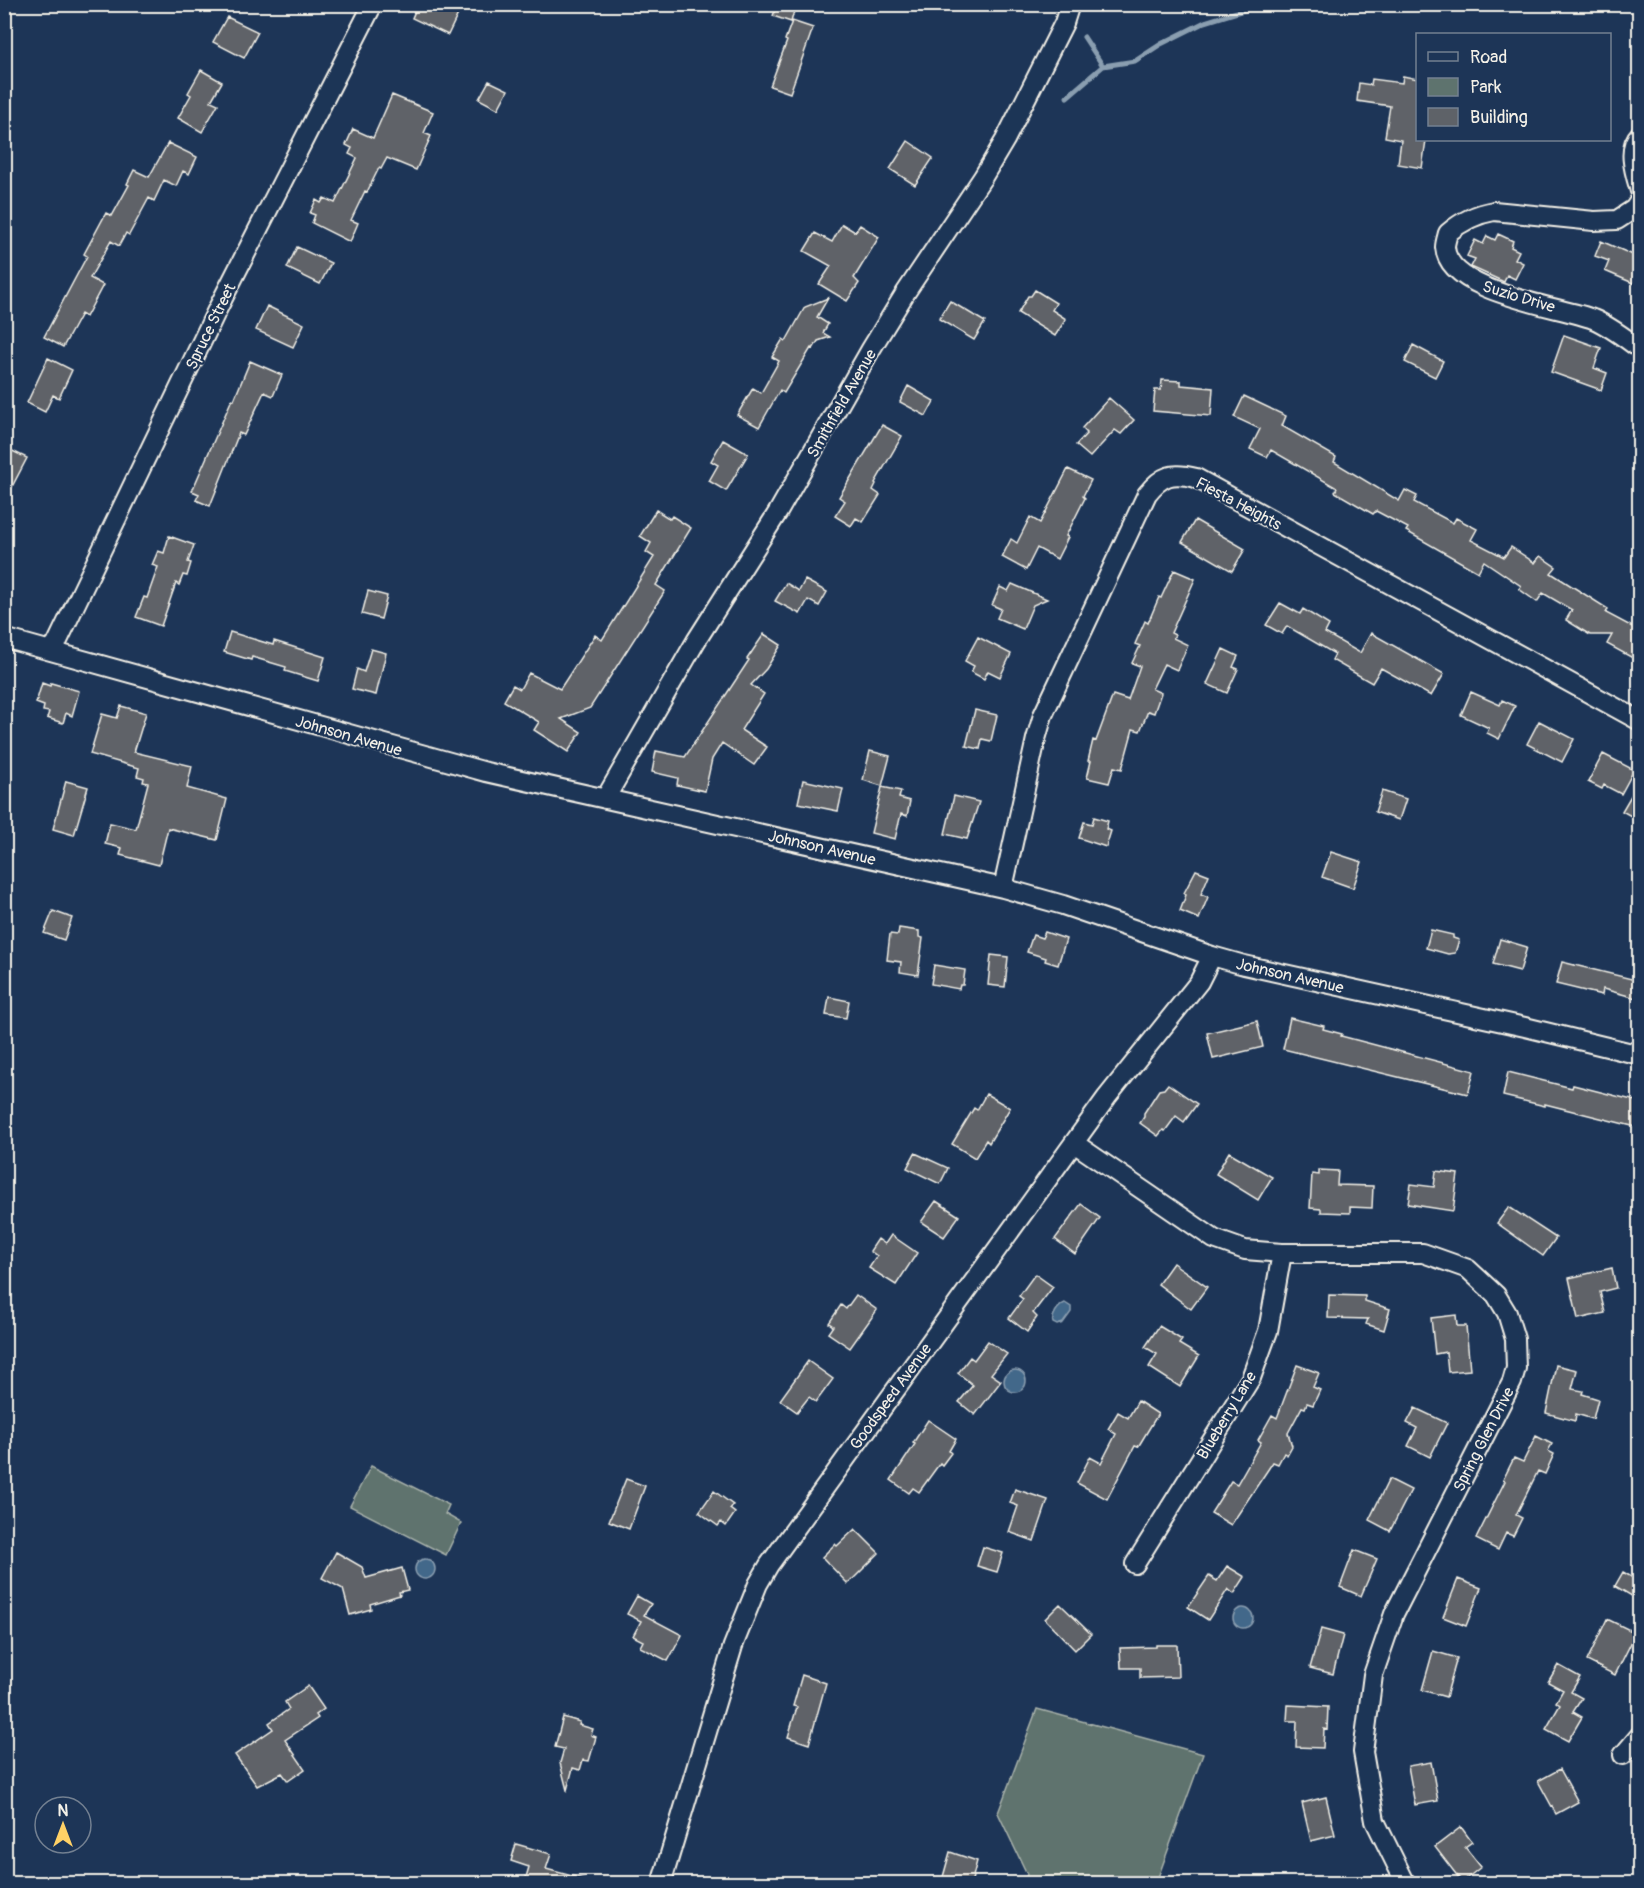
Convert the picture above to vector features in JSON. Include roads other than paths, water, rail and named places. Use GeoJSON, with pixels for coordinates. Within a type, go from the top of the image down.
{"type":"FeatureCollection","features":[{"type":"Feature","properties":{"kind":"street","name":"Spruce Street"},"geometry":{"type":"LineString","coordinates":[[53,651],[208,328],[373,4]]}},
{"type":"Feature","properties":{"kind":"street","name":"Smithfield Avenue"},"geometry":{"type":"LineString","coordinates":[[606,799],[696,641],[778,512],[894,311],[1005,140],[1064,23],[1070,4]]}},
{"type":"Feature","properties":{"kind":"street"},"geometry":{"type":"LineString","coordinates":[[1640,135],[1634,140],[1632,152],[1640,191]]}},
{"type":"Feature","properties":{"kind":"street","name":"Suzio Drive"},"geometry":{"type":"LineString","coordinates":[[1640,200],[1635,209],[1617,220],[1594,221],[1494,211],[1481,214],[1460,224],[1448,233],[1445,247],[1450,261],[1460,273],[1486,289],[1596,320],[1621,334],[1640,349]]}},
{"type":"Feature","properties":{"kind":"street","name":"Fiesta Heights"},"geometry":{"type":"LineString","coordinates":[[1004,888],[1043,715],[1147,494],[1156,482],[1168,476],[1181,474],[1196,478],[1640,721]]}},
{"type":"Feature","properties":{"kind":"street","name":"Johnson Avenue"},"geometry":{"type":"LineString","coordinates":[[4,638],[486,772],[1004,888],[1113,921],[1212,956],[1640,1055]]}},
{"type":"Feature","properties":{"kind":"street","name":"Goodspeed Avenue"},"geometry":{"type":"LineString","coordinates":[[661,1884],[733,1646],[758,1584],[769,1565],[1114,1088],[1199,982],[1212,956]]}},
{"type":"Feature","properties":{"kind":"street","name":"Spring Glen Drive"},"geometry":{"type":"LineString","coordinates":[[1074,1143],[1214,1239],[1245,1250],[1282,1253],[1423,1253],[1468,1269],[1496,1295],[1507,1313],[1515,1339],[1516,1368],[1512,1382],[1394,1614],[1373,1675],[1363,1752],[1375,1821],[1406,1884]]}},
{"type":"Feature","properties":{"kind":"street","name":"Blueberry Lane"},"geometry":{"type":"LineString","coordinates":[[1135,1564],[1251,1378],[1268,1331],[1282,1253]]}},
{"type":"Feature","properties":{"kind":"street"},"geometry":{"type":"LineString","coordinates":[[1623,1755],[1640,1735]]}},
{"type":"Feature","properties":{"kind":"water"},"geometry":{"type":"Polygon","coordinates":[[[1065,1303],[1071,1307],[1071,1312],[1063,1323],[1057,1325],[1053,1323],[1054,1314],[1065,1303]]]}},
{"type":"Feature","properties":{"kind":"water"},"geometry":{"type":"Polygon","coordinates":[[[1015,1370],[1023,1373],[1026,1381],[1023,1389],[1015,1392],[1007,1389],[1004,1381],[1007,1373],[1015,1370]]]}},
{"type":"Feature","properties":{"kind":"water"},"geometry":{"type":"Polygon","coordinates":[[[425,1559],[432,1562],[435,1569],[432,1576],[425,1579],[418,1576],[415,1569],[418,1562],[425,1559]]]}},
{"type":"Feature","properties":{"kind":"water"},"geometry":{"type":"Polygon","coordinates":[[[1243,1608],[1250,1611],[1253,1618],[1250,1625],[1243,1628],[1236,1625],[1233,1618],[1236,1611],[1243,1608]]]}},
{"type":"Feature","properties":{"kind":"waterway"},"geometry":{"type":"LineString","coordinates":[[1067,97],[1103,66],[1135,61],[1161,44],[1205,22],[1263,4]]}},
{"type":"Feature","properties":{"kind":"waterway"},"geometry":{"type":"LineString","coordinates":[[1084,37],[1103,66]]}}]}
